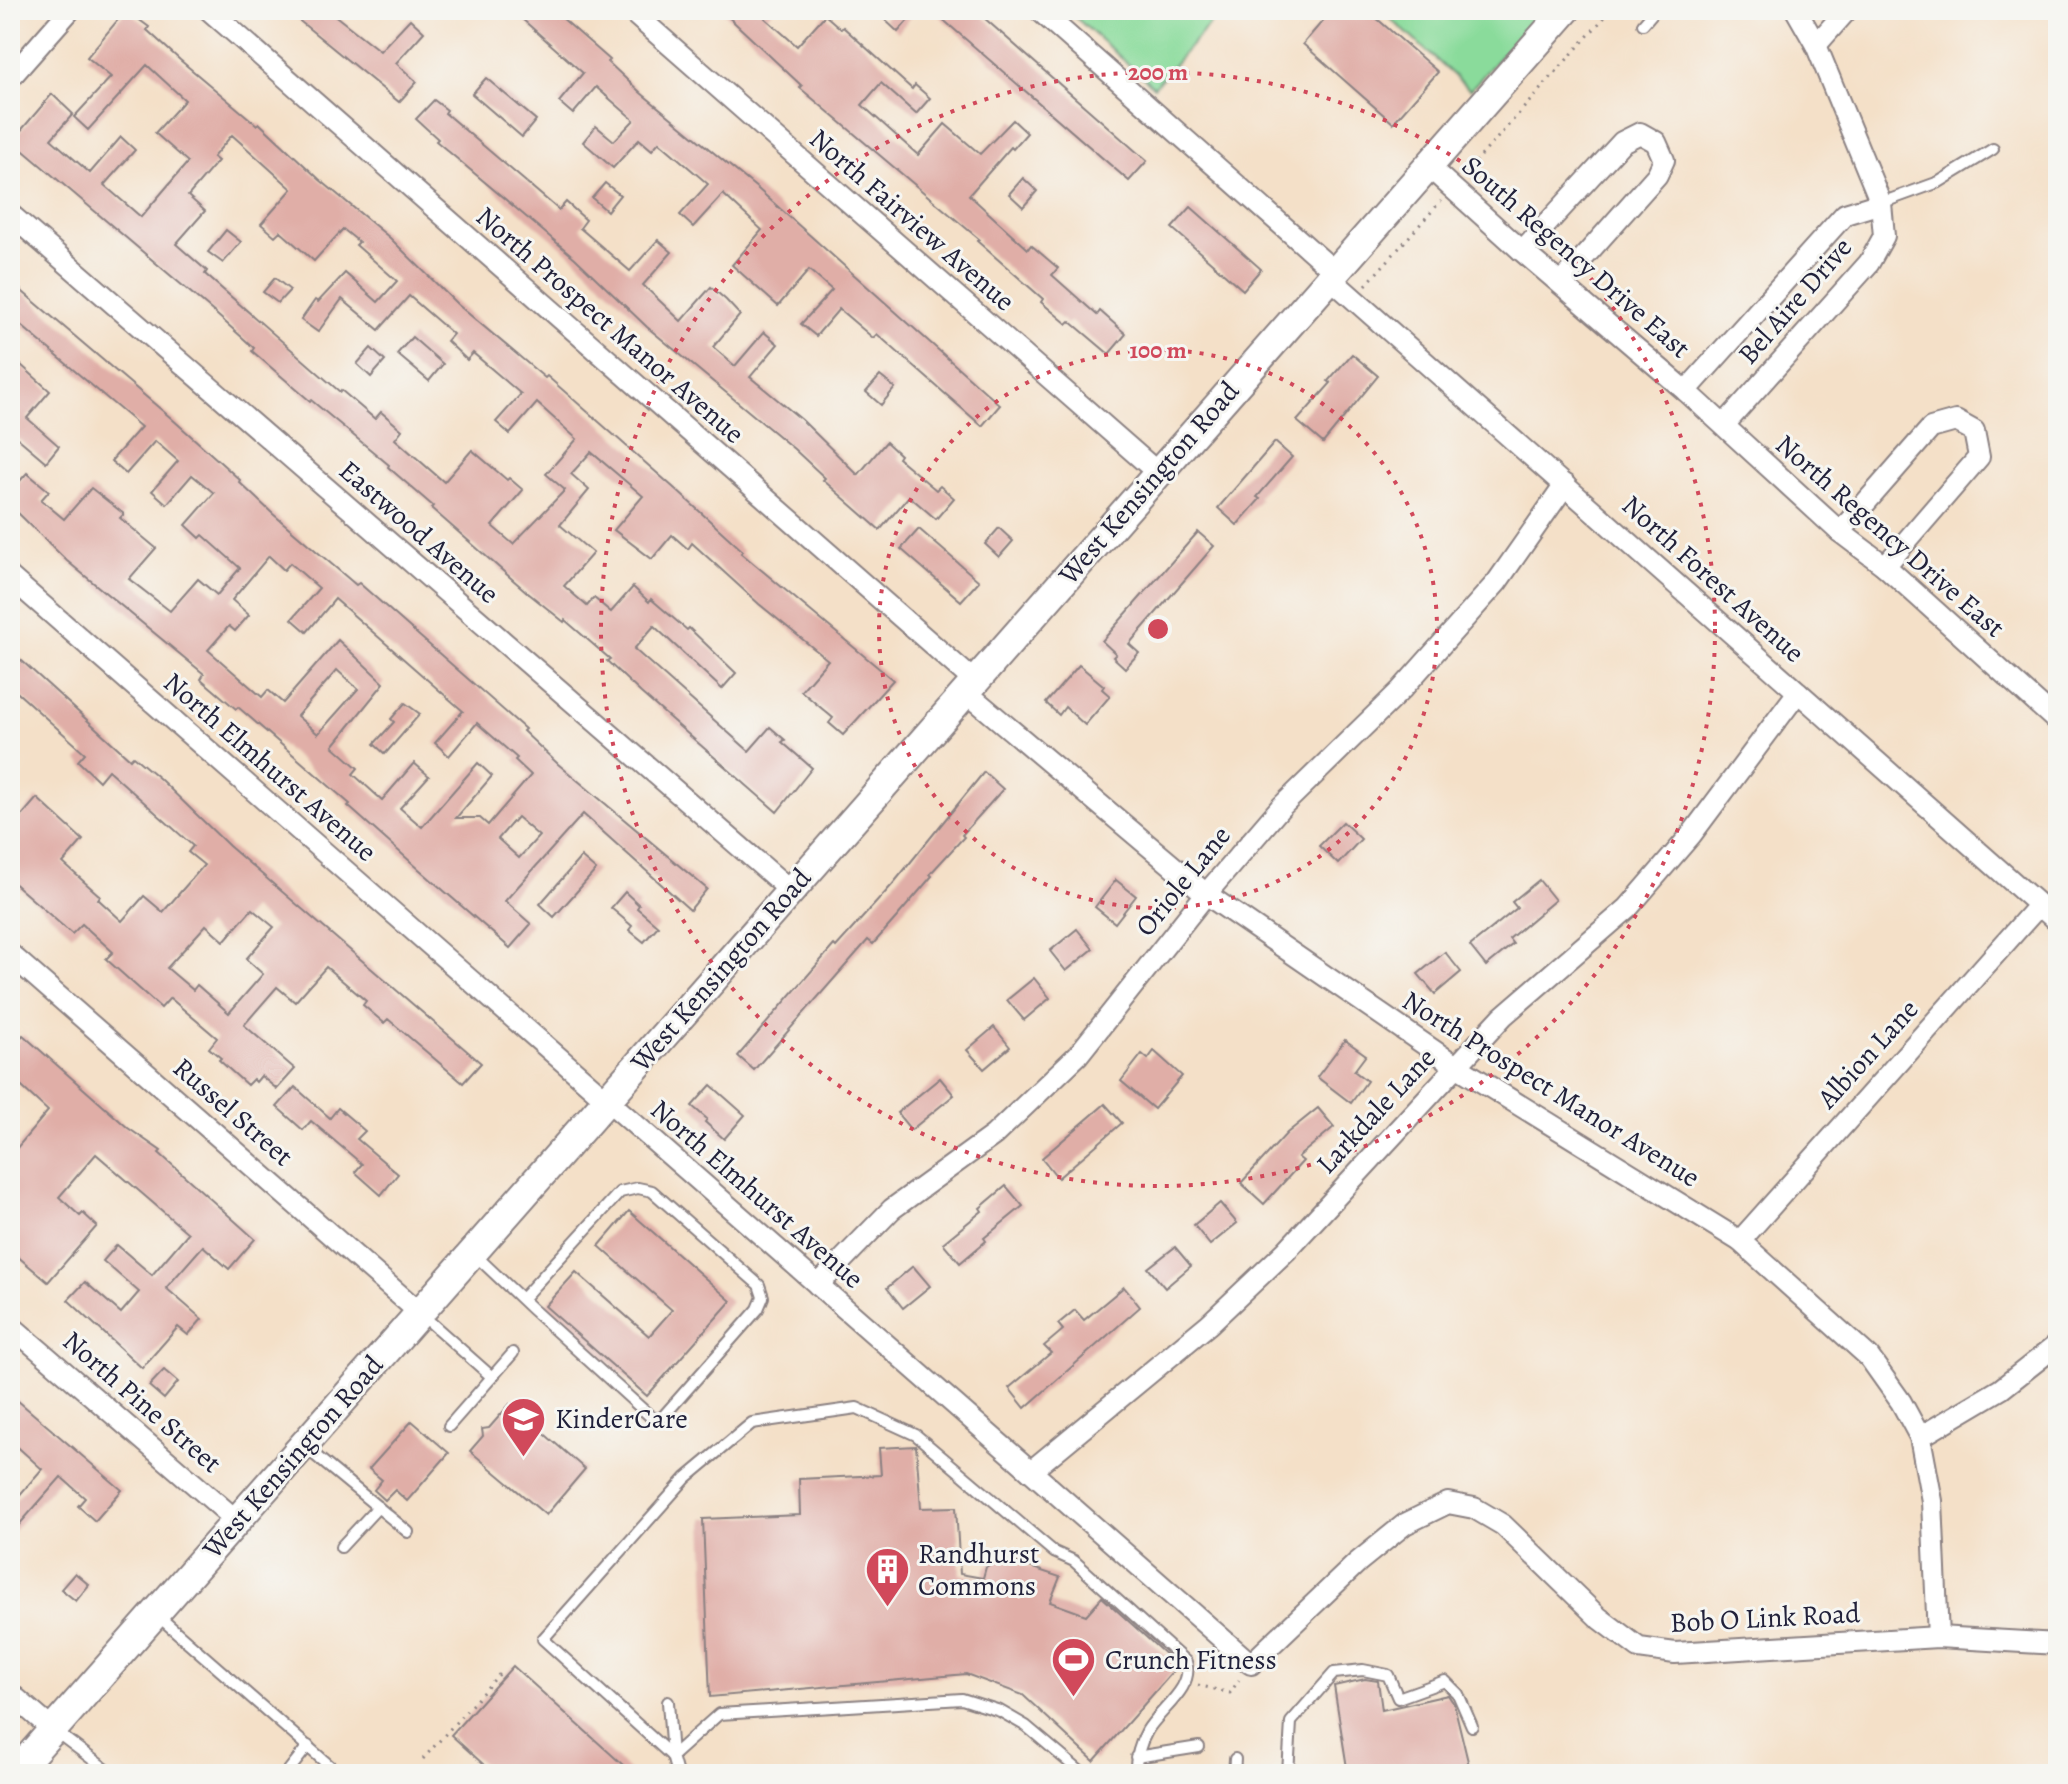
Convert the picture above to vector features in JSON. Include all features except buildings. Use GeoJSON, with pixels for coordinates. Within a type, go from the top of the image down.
{"type":"FeatureCollection","features":[{"type":"Feature","properties":{"kind":"main road","name":"West Kensington Road"},"geometry":{"type":"LineString","coordinates":[[14,1774],[1566,10]]}},
{"type":"Feature","properties":{"kind":"street"},"geometry":{"type":"LineString","coordinates":[[10,78],[70,10]]}},
{"type":"Feature","properties":{"kind":"street","name":"North Prospect Manor Avenue"},"geometry":{"type":"LineString","coordinates":[[209,10],[1206,894],[1456,1066],[1740,1241],[1869,1357],[1901,1402],[1920,1437],[1932,1501],[1938,1637]]}},
{"type":"Feature","properties":{"kind":"street","name":"North Fairview Avenue"},"geometry":{"type":"LineString","coordinates":[[630,10],[1158,473]]}},
{"type":"Feature","properties":{"kind":"street","name":"North Forest Avenue"},"geometry":{"type":"LineString","coordinates":[[1039,10],[1565,485],[2058,922]]}},
{"type":"Feature","properties":{"kind":"street","name":"Bel Aire Drive"},"geometry":{"type":"LineString","coordinates":[[1724,425],[1869,263],[1884,236],[1881,203],[1816,45],[1796,10]]}},
{"type":"Feature","properties":{"kind":"street"},"geometry":{"type":"LineString","coordinates":[[1816,45],[1847,10]]}},
{"type":"Feature","properties":{"kind":"street"},"geometry":{"type":"LineString","coordinates":[[1522,251],[1622,142],[1640,133],[1656,142],[1664,160],[1657,175],[1561,283]]}},
{"type":"Feature","properties":{"kind":"street","name":"South Regency Drive East"},"geometry":{"type":"LineString","coordinates":[[1428,166],[1686,391]]}},
{"type":"Feature","properties":{"kind":"street","name":"Bel Aire Drive"},"geometry":{"type":"LineString","coordinates":[[1686,391],[1845,214],[1881,203]]}},
{"type":"Feature","properties":{"kind":"street","name":"Eastwood Avenue"},"geometry":{"type":"LineString","coordinates":[[10,214],[791,891]]}},
{"type":"Feature","properties":{"kind":"street","name":"North Regency Drive East"},"geometry":{"type":"LineString","coordinates":[[1686,391],[1840,532],[1885,566],[2058,722]]}},
{"type":"Feature","properties":{"kind":"street"},"geometry":{"type":"LineString","coordinates":[[1840,532],[1931,428],[1956,421],[1974,431],[1979,457],[1885,566]]}},
{"type":"Feature","properties":{"kind":"street","name":"Oriole Lane"},"geometry":{"type":"LineString","coordinates":[[818,1285],[892,1209],[994,1135],[1078,1055],[1206,894],[1280,808],[1401,690],[1497,582],[1565,485]]}},
{"type":"Feature","properties":{"kind":"street","name":"North Elmhurst Avenue"},"geometry":{"type":"LineString","coordinates":[[10,577],[1251,1664]]}},
{"type":"Feature","properties":{"kind":"street","name":"Larkdale Lane"},"geometry":{"type":"LineString","coordinates":[[1031,1471],[1209,1324],[1286,1251],[1503,1016],[1628,908],[1691,835],[1798,692]]}},
{"type":"Feature","properties":{"kind":"street","name":"Albion Lane"},"geometry":{"type":"LineString","coordinates":[[1740,1241],[2039,905]]}},
{"type":"Feature","properties":{"kind":"street","name":"Russel Street"},"geometry":{"type":"LineString","coordinates":[[10,954],[420,1313]]}},
{"type":"Feature","properties":{"kind":"street","name":"North Pine Street"},"geometry":{"type":"LineString","coordinates":[[10,1325],[237,1521]]}},
{"type":"Feature","properties":{"kind":"street"},"geometry":{"type":"LineString","coordinates":[[1920,1437],[2001,1389],[2058,1344]]}},
{"type":"Feature","properties":{"kind":"street","name":"Bob O Link Road"},"geometry":{"type":"LineString","coordinates":[[1251,1664],[1358,1562],[1405,1524],[1448,1503],[1474,1508],[1503,1525],[1598,1617],[1639,1648],[1675,1653],[1938,1637],[2058,1644]]}},
{"type":"Feature","properties":{"kind":"street"},"geometry":{"type":"LineString","coordinates":[[10,1693],[53,1730]]}},
{"type":"Feature","properties":{"kind":"lane"},"geometry":{"type":"LineString","coordinates":[[1643,24],[1655,10]]}},
{"type":"Feature","properties":{"kind":"lane"},"geometry":{"type":"LineString","coordinates":[[1881,203],[1939,182],[1993,149]]}},
{"type":"Feature","properties":{"kind":"lane"},"geometry":{"type":"LineString","coordinates":[[473,1253],[522,1299],[651,1417],[660,1420],[758,1309],[763,1297],[759,1285],[652,1191],[638,1188],[620,1192],[522,1299]]}},
{"type":"Feature","properties":{"kind":"lane"},"geometry":{"type":"LineString","coordinates":[[420,1313],[492,1377]]}},
{"type":"Feature","properties":{"kind":"lane"},"geometry":{"type":"LineString","coordinates":[[449,1426],[513,1353]]}},
{"type":"Feature","properties":{"kind":"lane"},"geometry":{"type":"LineString","coordinates":[[672,1756],[543,1639],[686,1478],[752,1423],[857,1408],[916,1435],[1054,1552],[1074,1561],[1179,1653],[1189,1671],[1185,1681],[1147,1729],[1136,1757],[1135,1774]]}},
{"type":"Feature","properties":{"kind":"lane"},"geometry":{"type":"LineString","coordinates":[[303,1446],[408,1532]]}},
{"type":"Feature","properties":{"kind":"lane"},"geometry":{"type":"LineString","coordinates":[[341,1547],[378,1507]]}},
{"type":"Feature","properties":{"kind":"lane"},"geometry":{"type":"LineString","coordinates":[[155,1614],[339,1774]]}},
{"type":"Feature","properties":{"kind":"lane"},"geometry":{"type":"LineString","coordinates":[[1288,1774],[1291,1722],[1334,1673],[1363,1670],[1388,1675],[1398,1698],[1445,1681],[1458,1694],[1472,1726]]}},
{"type":"Feature","properties":{"kind":"lane"},"geometry":{"type":"LineString","coordinates":[[672,1756],[719,1714],[962,1699],[1000,1711],[1026,1726],[1083,1774]]}},
{"type":"Feature","properties":{"kind":"lane"},"geometry":{"type":"LineString","coordinates":[[668,1702],[672,1756],[677,1774]]}},
{"type":"Feature","properties":{"kind":"lane"},"geometry":{"type":"LineString","coordinates":[[53,1730],[112,1774]]}},
{"type":"Feature","properties":{"kind":"lane"},"geometry":{"type":"LineString","coordinates":[[286,1774],[308,1746]]}},
{"type":"Feature","properties":{"kind":"lane"},"geometry":{"type":"LineString","coordinates":[[1136,1757],[1199,1747]]}},
{"type":"Feature","properties":{"kind":"lane"},"geometry":{"type":"LineString","coordinates":[[1234,1774],[1235,1759]]}},
{"type":"Feature","properties":{"kind":"path"},"geometry":{"type":"LineString","coordinates":[[1364,288],[1611,10]]}},
{"type":"Feature","properties":{"kind":"path"},"geometry":{"type":"LineString","coordinates":[[1185,1681],[1230,1693],[1251,1664]]}},
{"type":"Feature","properties":{"kind":"path"},"geometry":{"type":"LineString","coordinates":[[423,1759],[502,1671]]}},
{"type":"Feature","properties":{"kind":"green space"},"geometry":{"type":"Polygon","coordinates":[[[1067,10],[1222,10],[1154,87],[1067,10]]]}},
{"type":"Feature","properties":{"kind":"green space"},"geometry":{"type":"Polygon","coordinates":[[[1381,10],[1542,10],[1470,90],[1381,10]]]}},
{"type":"Feature","properties":{"kind":"place","name":"KinderCare"},"geometry":{"type":"Point","coordinates":[524,1458]}},
{"type":"Feature","properties":{"kind":"place","name":"Randhurst Commons"},"geometry":{"type":"Point","coordinates":[887,1609]}},
{"type":"Feature","properties":{"kind":"place","name":"Crunch Fitness"},"geometry":{"type":"Point","coordinates":[1074,1699]}}]}
